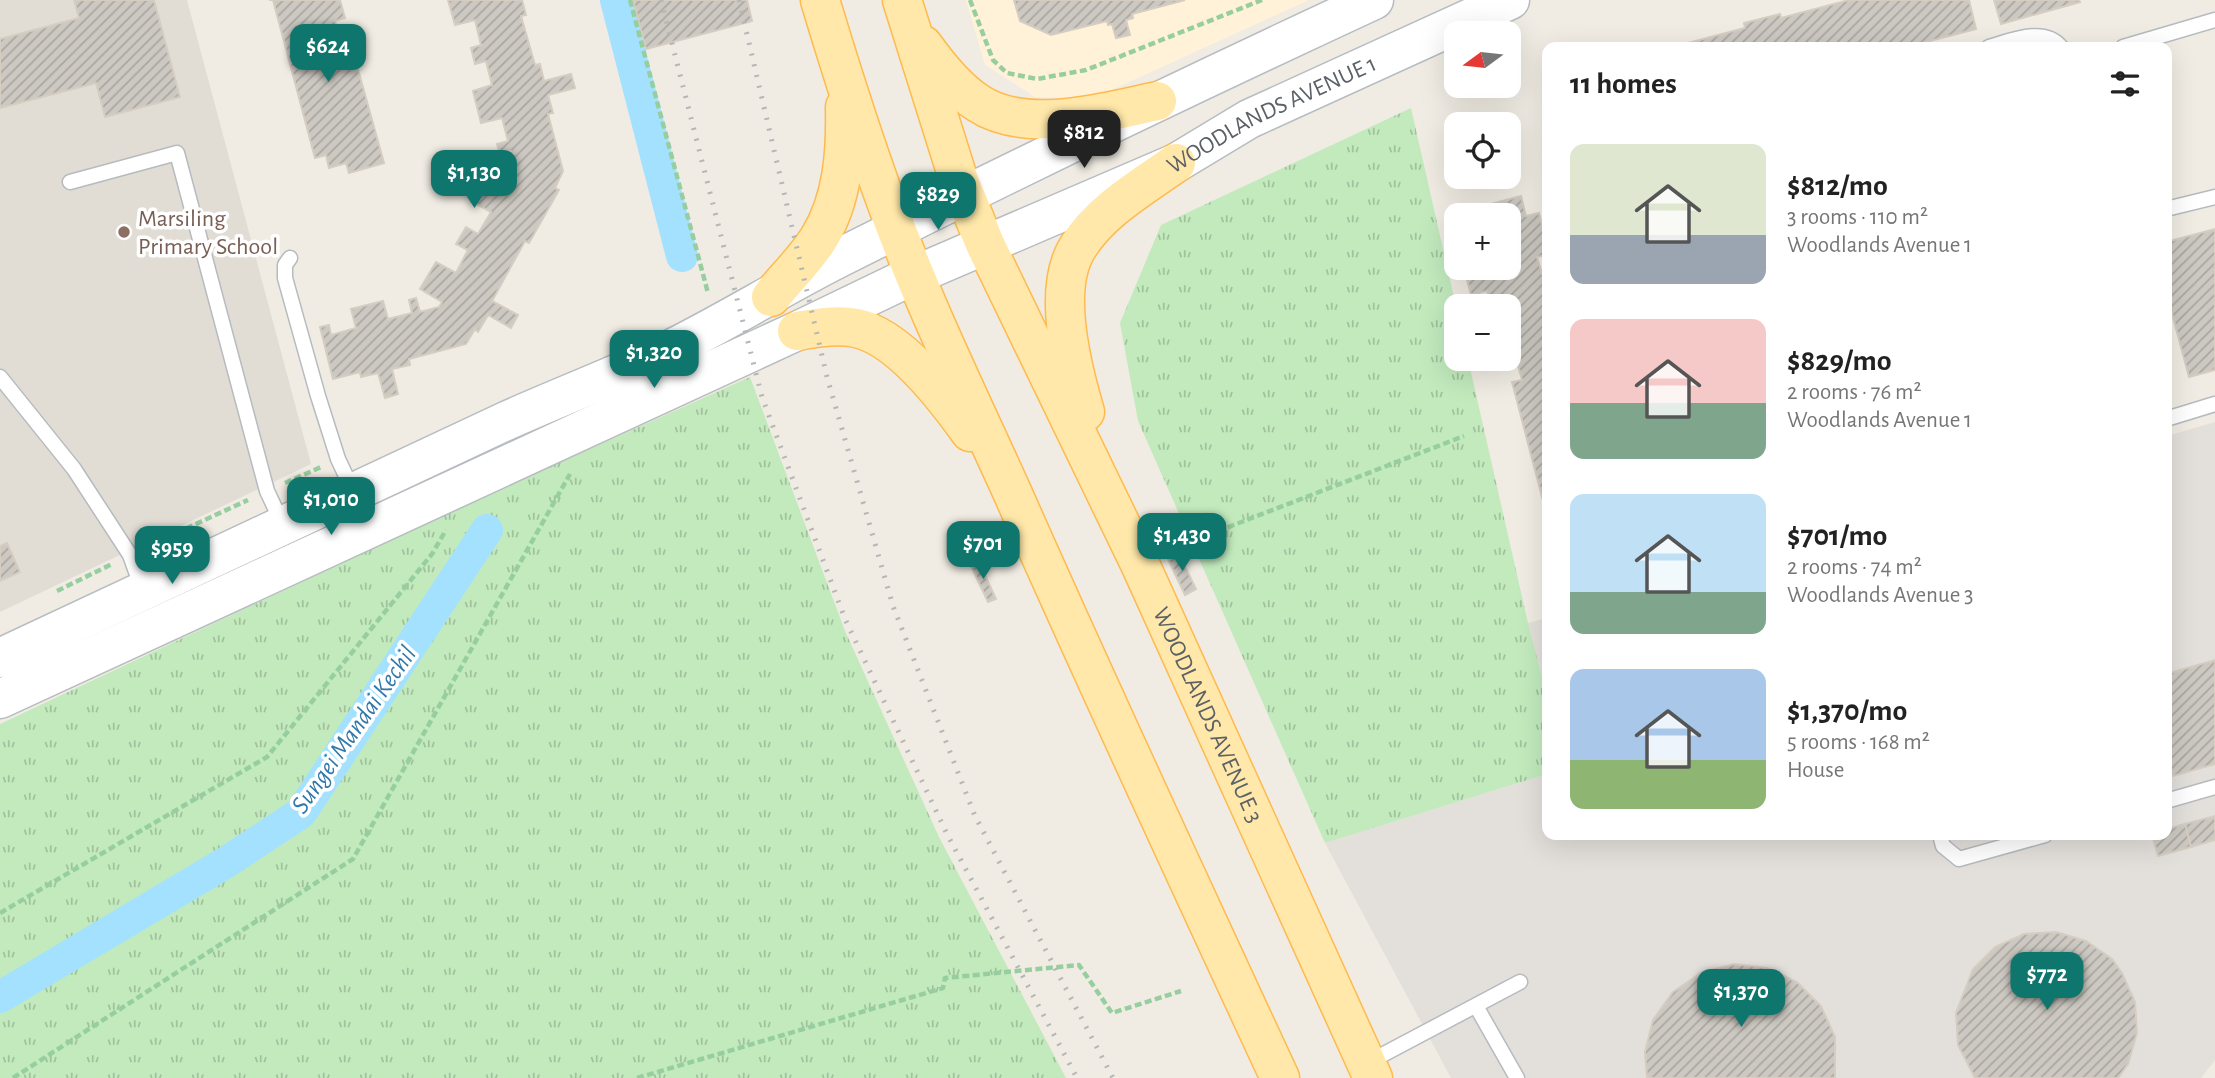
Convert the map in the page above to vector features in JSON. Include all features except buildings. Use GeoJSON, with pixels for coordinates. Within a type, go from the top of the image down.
{"type":"FeatureCollection","features":[{"type":"Feature","properties":{"kind":"main road"},"geometry":{"type":"LineString","coordinates":[[820,0],[844,83],[897,230],[1122,737],[1280,1078]]}},
{"type":"Feature","properties":{"kind":"main road"},"geometry":{"type":"LineString","coordinates":[[0,658],[507,421],[659,355],[965,195],[1157,101],[1374,0]]}},
{"type":"Feature","properties":{"kind":"main road","name":"WOODLANDS AVENUE 1"},"geometry":{"type":"LineString","coordinates":[[0,699],[916,274],[1176,163],[1250,119],[1510,0]]}},
{"type":"Feature","properties":{"kind":"main road"},"geometry":{"type":"LineString","coordinates":[[907,14],[930,55],[961,90],[980,105],[997,112],[1030,119],[1053,119],[1101,113],[1157,101]]}},
{"type":"Feature","properties":{"kind":"main road","name":"WOODLANDS AVENUE 3"},"geometry":{"type":"LineString","coordinates":[[907,14],[936,113],[985,244],[1140,564],[1369,1071]]}},
{"type":"Feature","properties":{"kind":"main road"},"geometry":{"type":"LineString","coordinates":[[771,297],[817,241],[834,205],[843,163],[844,83]]}},
{"type":"Feature","properties":{"kind":"main road"},"geometry":{"type":"LineString","coordinates":[[1118,519],[1072,366],[1065,307],[1071,262],[1077,248],[1092,230],[1134,193],[1176,163]]}},
{"type":"Feature","properties":{"kind":"main road"},"geometry":{"type":"LineString","coordinates":[[797,331],[840,326],[857,328],[884,339],[915,367],[962,420],[1023,516]]}},
{"type":"Feature","properties":{"kind":"lane"},"geometry":{"type":"LineString","coordinates":[[2140,42],[2215,20]]}},
{"type":"Feature","properties":{"kind":"lane"},"geometry":{"type":"LineString","coordinates":[[2012,42],[2035,37],[2049,38],[2054,42]]}},
{"type":"Feature","properties":{"kind":"lane"},"geometry":{"type":"LineString","coordinates":[[70,182],[177,153],[263,479],[284,526]]}},
{"type":"Feature","properties":{"kind":"lane"},"geometry":{"type":"LineString","coordinates":[[2172,208],[2215,197]]}},
{"type":"Feature","properties":{"kind":"lane"},"geometry":{"type":"LineString","coordinates":[[290,258],[285,265],[285,278],[318,396],[338,459],[370,527]]}},
{"type":"Feature","properties":{"kind":"lane"},"geometry":{"type":"LineString","coordinates":[[0,377],[74,469],[130,555],[144,592]]}},
{"type":"Feature","properties":{"kind":"lane"},"geometry":{"type":"LineString","coordinates":[[2172,417],[2215,404]]}},
{"type":"Feature","properties":{"kind":"lane"},"geometry":{"type":"LineString","coordinates":[[2172,799],[2215,787]]}},
{"type":"Feature","properties":{"kind":"lane"},"geometry":{"type":"LineString","coordinates":[[1941,840],[1943,846],[1959,859],[2027,840]]}},
{"type":"Feature","properties":{"kind":"lane"},"geometry":{"type":"LineString","coordinates":[[1369,1071],[1520,982]]}},
{"type":"Feature","properties":{"kind":"lane"},"geometry":{"type":"LineString","coordinates":[[1476,1006],[1517,1078]]}},
{"type":"Feature","properties":{"kind":"path"},"geometry":{"type":"LineString","coordinates":[[630,0],[708,293]]}},
{"type":"Feature","properties":{"kind":"path"},"geometry":{"type":"LineString","coordinates":[[970,0],[993,60],[1007,73],[1037,79],[1086,70],[1262,0]]}},
{"type":"Feature","properties":{"kind":"path"},"geometry":{"type":"LineString","coordinates":[[1140,564],[1177,547],[1464,436]]}},
{"type":"Feature","properties":{"kind":"path"},"geometry":{"type":"LineString","coordinates":[[13,1078],[353,859],[575,465]]}},
{"type":"Feature","properties":{"kind":"path"},"geometry":{"type":"LineString","coordinates":[[0,913],[267,757],[432,554],[450,522]]}},
{"type":"Feature","properties":{"kind":"path"},"geometry":{"type":"LineString","coordinates":[[637,1078],[943,988],[945,978],[1079,965],[1112,1013],[1181,991]]}},
{"type":"Feature","properties":{"kind":"shaded area","name":"Marsiling Primary School"},"geometry":{"type":"Polygon","coordinates":[[[0,0],[187,0],[311,464],[0,612],[0,0]]]}},
{"type":"Feature","properties":{"kind":"shaded area"},"geometry":{"type":"Polygon","coordinates":[[[966,0],[1309,0],[1094,98],[1035,97],[985,65],[966,0]]]}},
{"type":"Feature","properties":{"kind":"shaded area"},"geometry":{"type":"Polygon","coordinates":[[[2215,422],[2215,1060],[2201,1078],[1451,1078],[1325,843],[1542,776],[1542,840],[2172,840],[2172,435],[2215,422]]]}},
{"type":"Feature","properties":{"kind":"shaded area"},"geometry":{"type":"Polygon","coordinates":[[[1542,619],[1542,677],[1528,623],[1542,619]]]}},
{"type":"Feature","properties":{"kind":"green space"},"geometry":{"type":"Polygon","coordinates":[[[1411,108],[1444,253],[1444,280],[1450,280],[1453,294],[1444,294],[1444,371],[1471,371],[1542,677],[1542,776],[1325,843],[1138,421],[1120,323],[1161,225],[1411,108]]]}},
{"type":"Feature","properties":{"kind":"green space"},"geometry":{"type":"Polygon","coordinates":[[[750,377],[845,631],[939,837],[1066,1078],[0,1078],[0,724],[463,506],[750,377]]]}},
{"type":"Feature","properties":{"kind":"waterway"},"geometry":{"type":"LineString","coordinates":[[616,0],[682,256]]}},
{"type":"Feature","properties":{"kind":"waterway","name":"Sungei Mandai Kechil"},"geometry":{"type":"LineString","coordinates":[[0,997],[225,863],[301,813],[487,530]]}},
{"type":"Feature","properties":{"kind":"railway"},"geometry":{"type":"LineString","coordinates":[[661,0],[762,397],[845,619],[947,834],[1077,1078]]}},
{"type":"Feature","properties":{"kind":"railway"},"geometry":{"type":"LineString","coordinates":[[739,0],[827,377],[893,606],[975,816],[1113,1078]]}},
{"type":"Feature","properties":{"kind":"place","name":"Marsiling Primary School"},"geometry":{"type":"Point","coordinates":[124,232]}}]}
